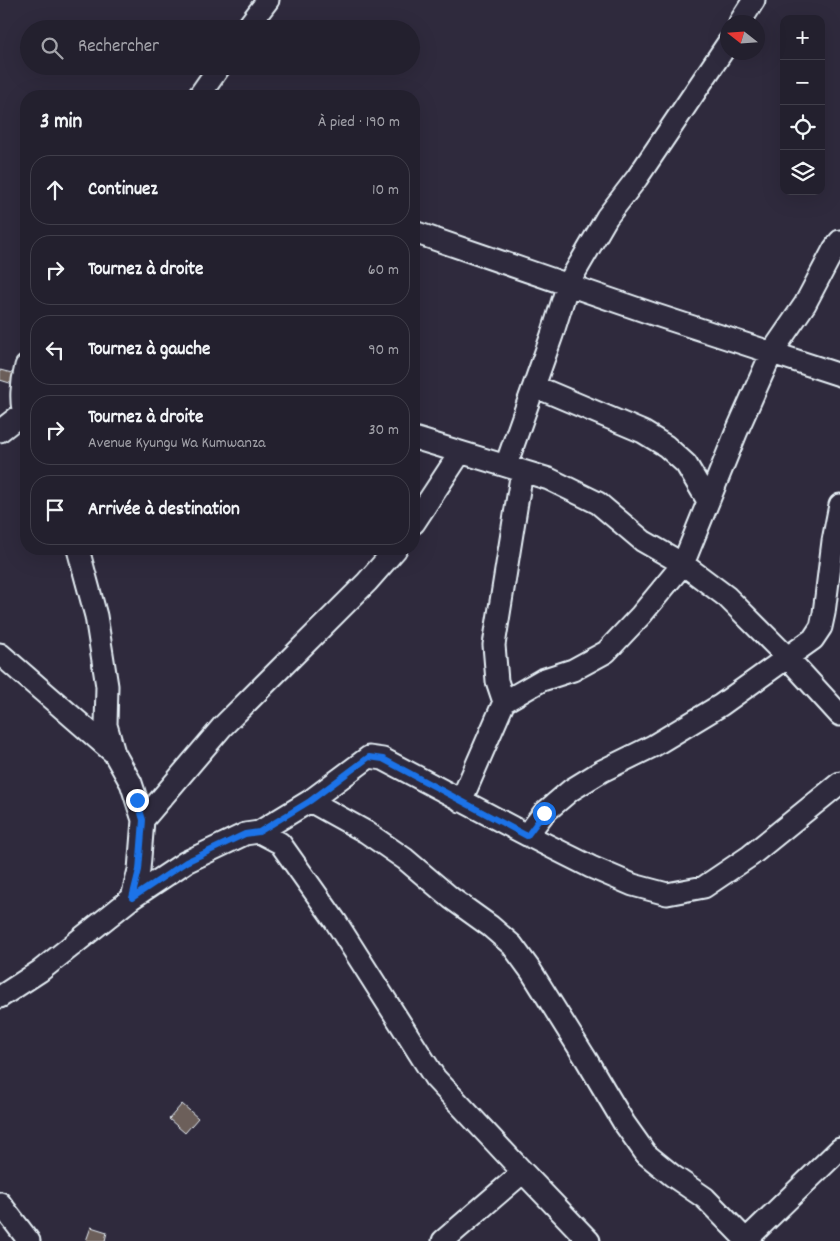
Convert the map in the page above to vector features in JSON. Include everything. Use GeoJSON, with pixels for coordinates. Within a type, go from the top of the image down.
{"type":"FeatureCollection","features":[{"type":"Feature","properties":{"kind":"street"},"geometry":{"type":"LineString","coordinates":[[253,20],[268,0]]}},
{"type":"Feature","properties":{"kind":"street"},"geometry":{"type":"LineString","coordinates":[[744,15],[754,0]]}},
{"type":"Feature","properties":{"kind":"street"},"geometry":{"type":"LineString","coordinates":[[504,702],[497,681],[494,645],[514,468],[534,386],[568,284],[607,217],[638,178],[720,55]]}},
{"type":"Feature","properties":{"kind":"street"},"geometry":{"type":"LineString","coordinates":[[203,90],[214,75]]}},
{"type":"Feature","properties":{"kind":"street"},"geometry":{"type":"LineString","coordinates":[[420,234],[840,375]]}},
{"type":"Feature","properties":{"kind":"street"},"geometry":{"type":"LineString","coordinates":[[461,801],[504,702],[542,680],[573,670],[606,652],[641,615],[683,564],[772,352],[805,304],[840,241]]}},
{"type":"Feature","properties":{"kind":"street"},"geometry":{"type":"LineString","coordinates":[[534,386],[643,432],[666,446],[686,464],[708,501]]}},
{"type":"Feature","properties":{"kind":"street"},"geometry":{"type":"LineString","coordinates":[[0,431],[20,419]]}},
{"type":"Feature","properties":{"kind":"street"},"geometry":{"type":"LineString","coordinates":[[420,440],[549,479],[598,503],[643,541],[683,564],[727,597],[787,657],[840,716]]}},
{"type":"Feature","properties":{"kind":"street"},"geometry":{"type":"LineString","coordinates":[[420,514],[460,453]]}},
{"type":"Feature","properties":{"kind":"street"},"geometry":{"type":"LineString","coordinates":[[527,836],[544,813],[571,790],[602,771],[653,746],[721,705],[813,639],[821,627],[840,505]]}},
{"type":"Feature","properties":{"kind":"street"},"geometry":{"type":"LineString","coordinates":[[80,555],[96,616],[107,686],[106,725],[114,753],[131,783],[143,820],[139,870],[132,898]]}},
{"type":"Feature","properties":{"kind":"street"},"geometry":{"type":"LineString","coordinates":[[143,820],[222,727],[367,582],[391,555]]}},
{"type":"Feature","properties":{"kind":"street"},"geometry":{"type":"LineString","coordinates":[[0,654],[114,753]]}},
{"type":"Feature","properties":{"kind":"street"},"geometry":{"type":"LineString","coordinates":[[0,997],[40,970],[132,898],[186,862],[245,834],[259,832],[310,801],[369,757],[383,759],[527,836],[632,886],[666,894],[704,888],[750,856],[840,783]]}},
{"type":"Feature","properties":{"kind":"street"},"geometry":{"type":"LineString","coordinates":[[310,801],[366,832],[405,859],[451,898],[490,926],[512,945],[541,987],[624,1123],[646,1154],[705,1198],[746,1240],[840,1149]]}},
{"type":"Feature","properties":{"kind":"street"},"geometry":{"type":"LineString","coordinates":[[259,832],[280,843],[336,922],[435,1078],[589,1241]]}},
{"type":"Feature","properties":{"kind":"street"},"geometry":{"type":"LineString","coordinates":[[443,1241],[523,1172]]}},
{"type":"Feature","properties":{"kind":"street"},"geometry":{"type":"LineString","coordinates":[[0,1203],[29,1241]]}},
{"type":"Feature","properties":{"kind":"building"},"geometry":{"type":"Polygon","coordinates":[[[0,370],[16,374],[13,384],[0,380],[0,370]]]}},
{"type":"Feature","properties":{"kind":"building"},"geometry":{"type":"Polygon","coordinates":[[[182,1104],[198,1118],[185,1133],[169,1119],[182,1104]]]}},
{"type":"Feature","properties":{"kind":"building"},"geometry":{"type":"Polygon","coordinates":[[[91,1227],[107,1232],[105,1241],[86,1241],[91,1227]]]}},
{"type":"Feature","properties":{"kind":"route"},"geometry":{"type":"LineString","coordinates":[[137,800],[143,820],[139,870],[132,898],[186,862],[245,834],[259,832],[310,801],[369,757],[383,759],[527,836],[544,813]]}}]}
